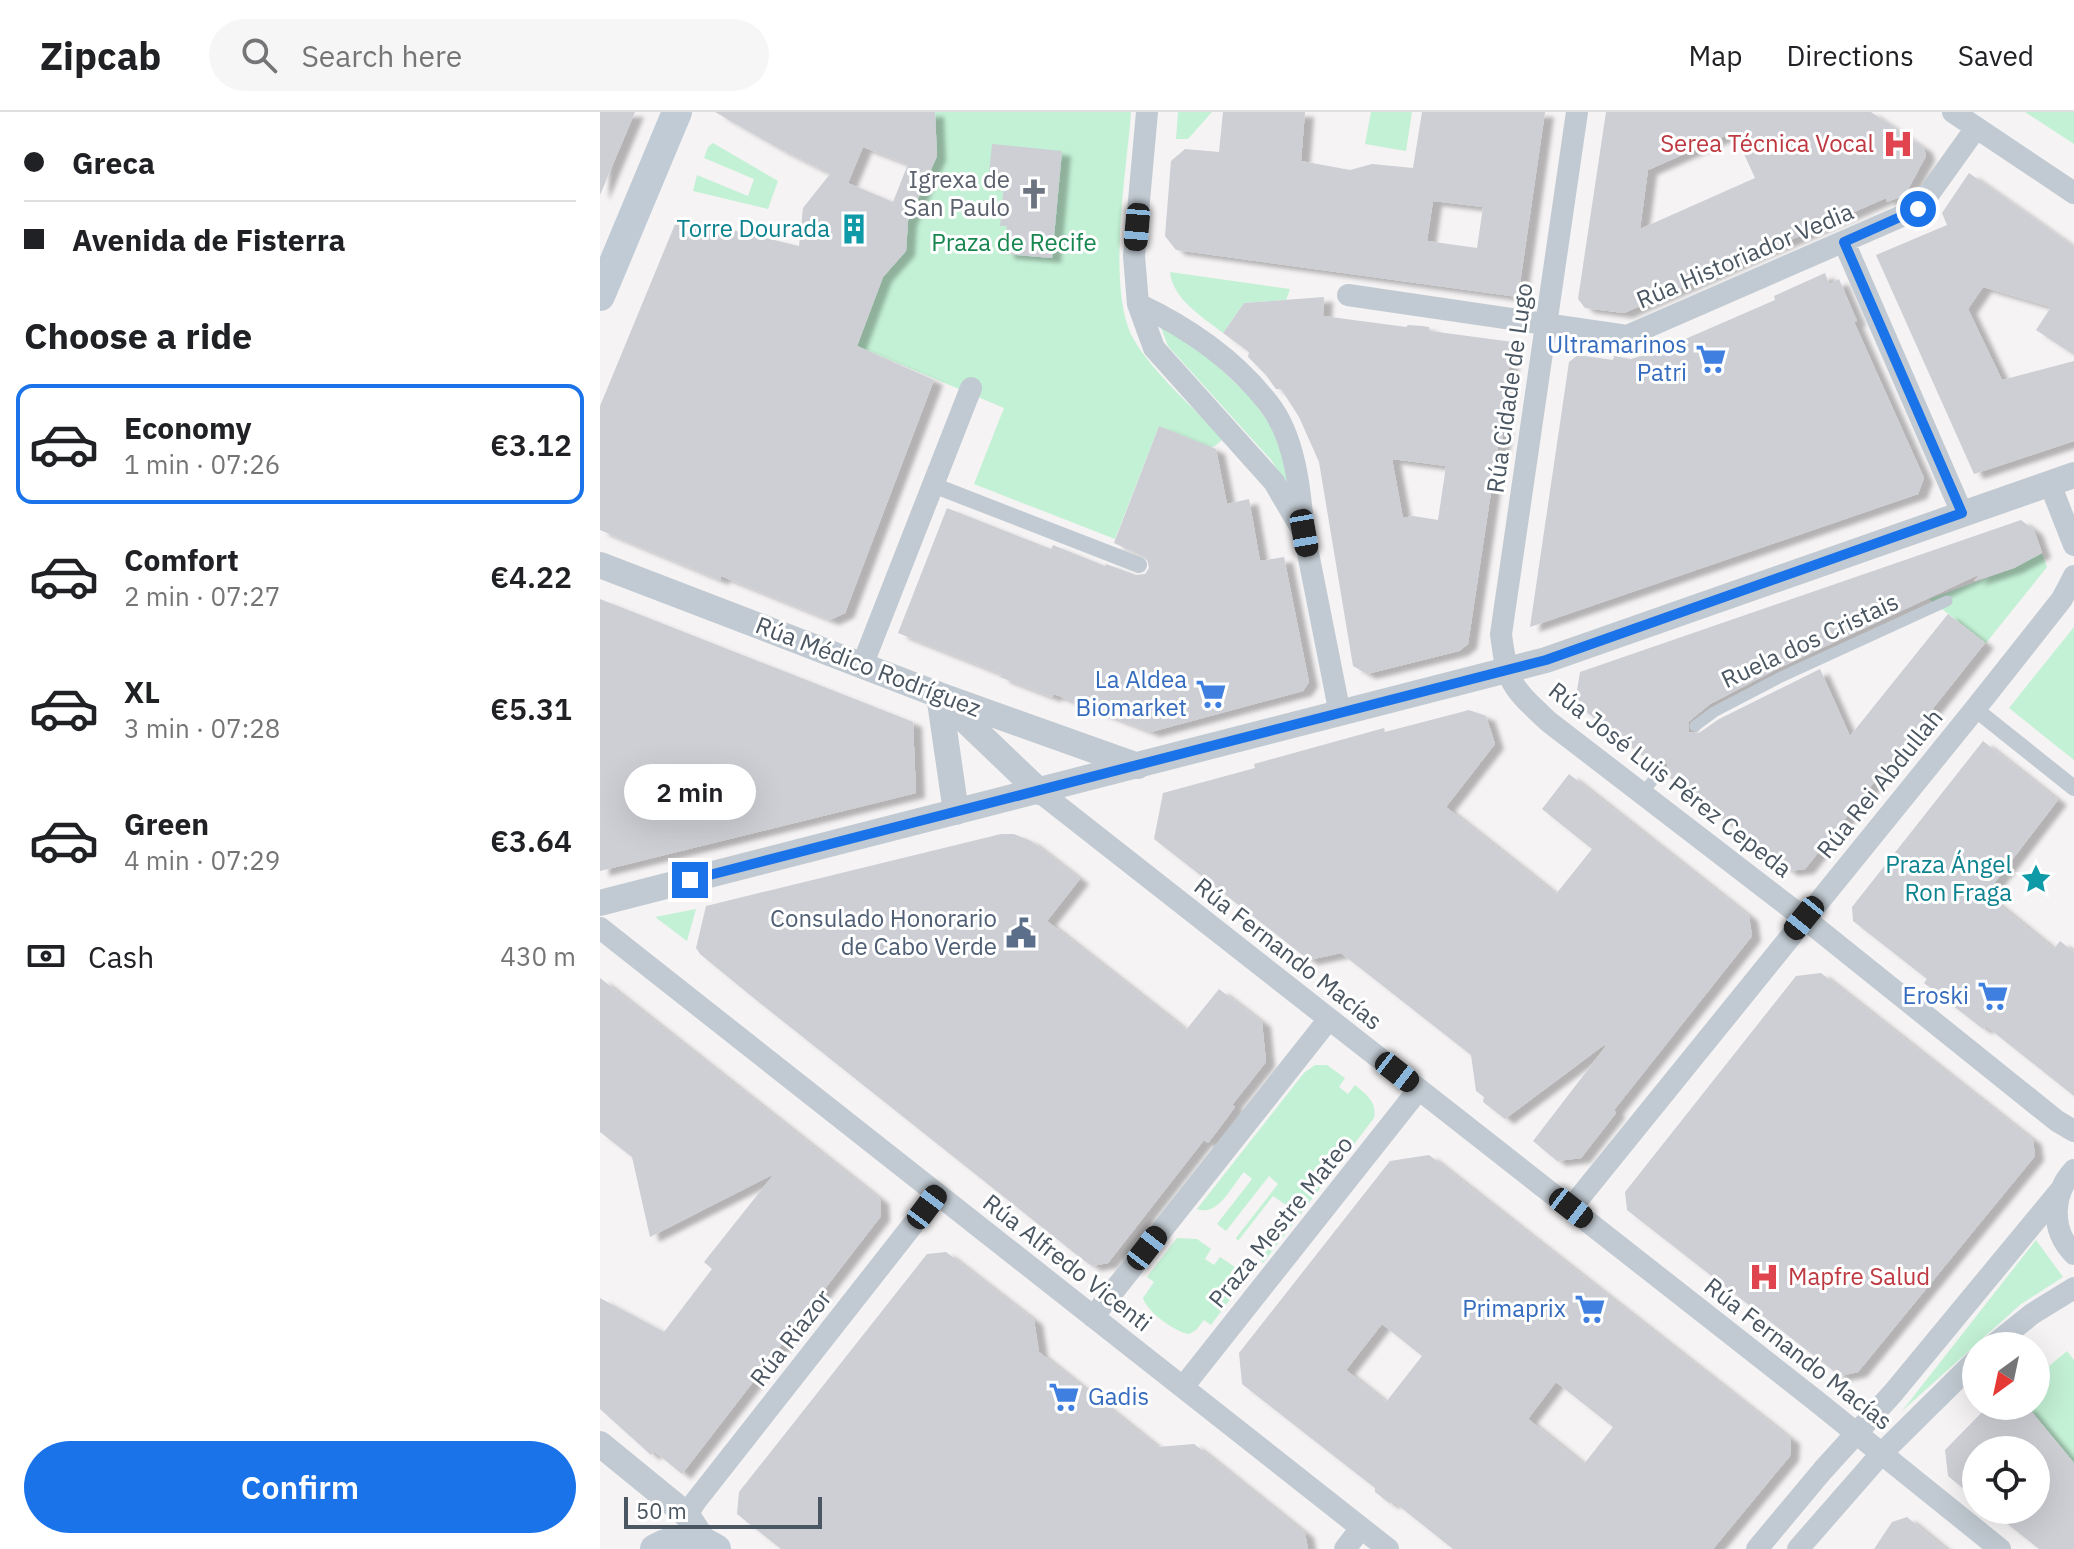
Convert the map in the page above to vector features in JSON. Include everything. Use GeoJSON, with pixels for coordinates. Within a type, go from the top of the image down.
{"type":"FeatureCollection","features":[{"type":"Feature","properties":{"kind":"main road"},"geometry":{"type":"LineString","coordinates":[[600,296],[677,112]]}},
{"type":"Feature","properties":{"kind":"main road"},"geometry":{"type":"LineString","coordinates":[[655,1549],[666,1542],[702,1535]]}},
{"type":"Feature","properties":{"kind":"street"},"geometry":{"type":"LineString","coordinates":[[1147,112],[1134,256],[1138,304],[1154,348],[1274,482],[1304,533]]}},
{"type":"Feature","properties":{"kind":"street","name":"Rúa Cidade de Lugo"},"geometry":{"type":"LineString","coordinates":[[1505,671],[1501,634],[1577,112]]}},
{"type":"Feature","properties":{"kind":"street"},"geometry":{"type":"LineString","coordinates":[[1953,112],[2074,193]]}},
{"type":"Feature","properties":{"kind":"street","name":"Rúa Historiador Vedia"},"geometry":{"type":"LineString","coordinates":[[1348,295],[1627,336],[1918,209],[1976,128]]}},
{"type":"Feature","properties":{"kind":"street"},"geometry":{"type":"LineString","coordinates":[[1844,242],[1962,513]]}},
{"type":"Feature","properties":{"kind":"street"},"geometry":{"type":"LineString","coordinates":[[1138,304],[1175,322],[1210,348],[1233,366],[1270,405],[1290,447],[1297,473],[1304,533],[1340,714]]}},
{"type":"Feature","properties":{"kind":"street"},"geometry":{"type":"LineString","coordinates":[[862,666],[971,388]]}},
{"type":"Feature","properties":{"kind":"street"},"geometry":{"type":"LineString","coordinates":[[600,903],[1546,660],[2062,480],[2074,545]]}},
{"type":"Feature","properties":{"kind":"street"},"geometry":{"type":"LineString","coordinates":[[933,485],[1139,565]]}},
{"type":"Feature","properties":{"kind":"street","name":"Rúa Médico Rodríguez"},"geometry":{"type":"LineString","coordinates":[[600,565],[939,695],[1138,766]]}},
{"type":"Feature","properties":{"kind":"street","name":"Rúa Rei Abdullah"},"geometry":{"type":"LineString","coordinates":[[1571,1208],[1975,709],[2062,599],[2074,576]]}},
{"type":"Feature","properties":{"kind":"street","name":"Rúa José Luis Pérez Cepeda"},"geometry":{"type":"LineString","coordinates":[[1505,671],[1518,693],[1549,722],[1804,918],[2057,1121],[2074,1131]]}},
{"type":"Feature","properties":{"kind":"street"},"geometry":{"type":"LineString","coordinates":[[939,695],[1040,792]]}},
{"type":"Feature","properties":{"kind":"street"},"geometry":{"type":"LineString","coordinates":[[939,695],[956,812]]}},
{"type":"Feature","properties":{"kind":"street"},"geometry":{"type":"LineString","coordinates":[[1975,709],[2074,788]]}},
{"type":"Feature","properties":{"kind":"street","name":"Rúa Fernando Macías"},"geometry":{"type":"LineString","coordinates":[[1040,792],[2000,1549]]}},
{"type":"Feature","properties":{"kind":"street","name":"Rúa Alfredo Vicenti"},"geometry":{"type":"LineString","coordinates":[[600,928],[1388,1549]]}},
{"type":"Feature","properties":{"kind":"street"},"geometry":{"type":"LineString","coordinates":[[1093,1317],[1329,1019]]}},
{"type":"Feature","properties":{"kind":"street","name":"Praza Mestre Mateo"},"geometry":{"type":"LineString","coordinates":[[1183,1387],[1419,1089]]}},
{"type":"Feature","properties":{"kind":"street"},"geometry":{"type":"LineString","coordinates":[[1757,1549],[1857,1434],[2074,1170]]}},
{"type":"Feature","properties":{"kind":"street"},"geometry":{"type":"LineString","coordinates":[[2059,1192],[2057,1222],[2064,1241],[2074,1254]]}},
{"type":"Feature","properties":{"kind":"street","name":"Rúa Riazor"},"geometry":{"type":"LineString","coordinates":[[702,1535],[701,1494],[937,1194]]}},
{"type":"Feature","properties":{"kind":"street"},"geometry":{"type":"LineString","coordinates":[[2010,1332],[2074,1288]]}},
{"type":"Feature","properties":{"kind":"street"},"geometry":{"type":"LineString","coordinates":[[1798,1549],[1881,1454],[1962,1374]]}},
{"type":"Feature","properties":{"kind":"street"},"geometry":{"type":"LineString","coordinates":[[600,1444],[702,1535]]}},
{"type":"Feature","properties":{"kind":"street"},"geometry":{"type":"LineString","coordinates":[[1345,1549],[1361,1528]]}},
{"type":"Feature","properties":{"kind":"lane","name":"Ruela dos Cristais"},"geometry":{"type":"LineString","coordinates":[[1695,726],[1714,712],[1781,677],[1947,601]]}},
{"type":"Feature","properties":{"kind":"lane"},"geometry":{"type":"LineString","coordinates":[[1642,794],[1661,770]]}},
{"type":"Feature","properties":{"kind":"green space","name":"Praza de Recife"},"geometry":{"type":"Polygon","coordinates":[[[935,112],[1131,112],[1119,260],[1125,316],[1133,338],[1151,364],[1223,439],[1215,446],[1201,449],[1200,443],[1159,426],[1115,539],[974,484],[1004,408],[857,346],[883,277],[906,251],[908,221],[937,156],[935,112]]]}},
{"type":"Feature","properties":{"kind":"green space"},"geometry":{"type":"Polygon","coordinates":[[[1178,112],[1212,112],[1188,139],[1176,139],[1178,112]]]}},
{"type":"Feature","properties":{"kind":"green space"},"geometry":{"type":"Polygon","coordinates":[[[1371,112],[1412,112],[1406,151],[1365,144],[1371,112]]]}},
{"type":"Feature","properties":{"kind":"green space"},"geometry":{"type":"Polygon","coordinates":[[[2025,112],[2074,112],[2074,144],[2025,112]]]}},
{"type":"Feature","properties":{"kind":"green space"},"geometry":{"type":"Polygon","coordinates":[[[713,143],[778,181],[768,209],[693,191],[697,175],[748,196],[754,179],[704,158],[713,143]]]}},
{"type":"Feature","properties":{"kind":"green space"},"geometry":{"type":"Polygon","coordinates":[[[1170,272],[1290,289],[1286,300],[1244,303],[1223,333],[1183,299],[1172,282],[1170,272]]]}},
{"type":"Feature","properties":{"kind":"green space"},"geometry":{"type":"Polygon","coordinates":[[[1160,325],[1212,361],[1250,397],[1279,437],[1289,489],[1272,461],[1168,346],[1160,325]]]}},
{"type":"Feature","properties":{"kind":"green space"},"geometry":{"type":"Polygon","coordinates":[[[2042,553],[2047,567],[1986,643],[1929,599],[2014,568],[2042,553]]]}},
{"type":"Feature","properties":{"kind":"green space"},"geometry":{"type":"Polygon","coordinates":[[[2074,627],[2074,760],[2009,708],[2074,627]]]}},
{"type":"Feature","properties":{"kind":"green space"},"geometry":{"type":"Polygon","coordinates":[[[696,909],[687,941],[655,917],[696,909]]]}},
{"type":"Feature","properties":{"kind":"green space"},"geometry":{"type":"Polygon","coordinates":[[[1315,1065],[1327,1065],[1345,1078],[1339,1087],[1348,1094],[1355,1085],[1363,1092],[1372,1103],[1374,1118],[1263,1263],[1257,1254],[1259,1241],[1286,1205],[1273,1196],[1238,1241],[1236,1238],[1278,1184],[1269,1176],[1226,1231],[1217,1224],[1252,1179],[1244,1172],[1224,1199],[1212,1209],[1197,1209],[1304,1073],[1315,1065]]]}},
{"type":"Feature","properties":{"kind":"green space"},"geometry":{"type":"Polygon","coordinates":[[[1177,1238],[1197,1239],[1211,1249],[1205,1259],[1214,1265],[1220,1257],[1235,1267],[1240,1286],[1211,1325],[1204,1320],[1189,1334],[1176,1330],[1162,1320],[1143,1298],[1154,1282],[1147,1277],[1177,1238]]]}},
{"type":"Feature","properties":{"kind":"green space"},"geometry":{"type":"Polygon","coordinates":[[[2036,1240],[2063,1277],[2021,1304],[1990,1332],[1964,1332],[2036,1240]]]}},
{"type":"Feature","properties":{"kind":"green space"},"geometry":{"type":"Polygon","coordinates":[[[1962,1334],[1962,1357],[1902,1411],[1962,1334]]]}},
{"type":"Feature","properties":{"kind":"green space"},"geometry":{"type":"Polygon","coordinates":[[[2067,1351],[2074,1360],[2074,1463],[2039,1420],[2050,1420],[2050,1365],[2067,1351]]]}},
{"type":"Feature","properties":{"kind":"building"},"geometry":{"type":"Polygon","coordinates":[[[600,112],[635,112],[600,195],[600,112]]]}},
{"type":"Feature","properties":{"kind":"building"},"geometry":{"type":"Polygon","coordinates":[[[715,112],[935,112],[937,156],[908,221],[906,251],[883,277],[857,346],[934,380],[845,613],[830,620],[721,576],[720,580],[600,530],[600,406],[678,217],[799,246],[803,208],[830,174],[715,112]],[[863,147],[848,183],[893,202],[908,164],[863,147]]]}},
{"type":"Feature","properties":{"kind":"building"},"geometry":{"type":"Polygon","coordinates":[[[1223,112],[1305,112],[1301,161],[1350,170],[1372,164],[1413,168],[1422,112],[1545,112],[1518,297],[1176,250],[1165,236],[1171,161],[1185,149],[1219,152],[1223,112]],[[1433,201],[1427,241],[1477,248],[1483,207],[1433,201]]]}},
{"type":"Feature","properties":{"kind":"building"},"geometry":{"type":"Polygon","coordinates":[[[1606,112],[1871,112],[1924,148],[1926,156],[1905,195],[1887,202],[1886,198],[1624,313],[1585,308],[1578,299],[1606,112]],[[1734,132],[1648,170],[1640,229],[1755,178],[1734,132]]]}},
{"type":"Feature","properties":{"kind":"building","name":"Igrexa de San Paulo"},"geometry":{"type":"Polygon","coordinates":[[[992,144],[1062,151],[1052,258],[1005,254],[1007,226],[1000,226],[1004,184],[988,183],[992,144]]]}},
{"type":"Feature","properties":{"kind":"building"},"geometry":{"type":"Polygon","coordinates":[[[1969,173],[2074,247],[2074,355],[2036,330],[2051,307],[1983,287],[1968,309],[2002,380],[2074,361],[2074,441],[1974,474],[1876,255],[1947,225],[1942,213],[1969,173]]]}},
{"type":"Feature","properties":{"kind":"building"},"geometry":{"type":"Polygon","coordinates":[[[1825,273],[1829,284],[1839,279],[1857,321],[1854,322],[1924,478],[1918,494],[1530,627],[1569,362],[1578,355],[1631,359],[1660,350],[1775,300],[1774,296],[1825,273]]]}},
{"type":"Feature","properties":{"kind":"building"},"geometry":{"type":"Polygon","coordinates":[[[1324,297],[1323,316],[1406,327],[1422,326],[1429,327],[1430,331],[1513,342],[1500,426],[1504,426],[1501,447],[1498,446],[1468,644],[1459,651],[1367,674],[1353,666],[1319,462],[1299,417],[1281,389],[1276,389],[1248,357],[1249,352],[1223,333],[1244,303],[1324,297]],[[1392,459],[1403,518],[1413,516],[1438,520],[1446,466],[1392,459]]]}},
{"type":"Feature","properties":{"kind":"building"},"geometry":{"type":"Polygon","coordinates":[[[1159,426],[1216,449],[1227,504],[1249,499],[1260,561],[1284,557],[1309,682],[1303,691],[1151,732],[1054,694],[1052,697],[1000,677],[1001,674],[898,633],[947,508],[1051,549],[1053,545],[1105,566],[1136,575],[1145,574],[1149,568],[1147,558],[1114,543],[1159,426]]]}},
{"type":"Feature","properties":{"kind":"building"},"geometry":{"type":"Polygon","coordinates":[[[2021,520],[2034,530],[2042,553],[2014,568],[1974,581],[1980,574],[1777,669],[1710,704],[1688,722],[1689,732],[1699,733],[1719,719],[1820,669],[1850,736],[1948,614],[1985,643],[1805,869],[1789,871],[1667,776],[1667,764],[1661,762],[1654,765],[1575,703],[1580,672],[2021,520]]]}},
{"type":"Feature","properties":{"kind":"building"},"geometry":{"type":"Polygon","coordinates":[[[600,599],[913,722],[916,793],[600,871],[600,599]]]}},
{"type":"Feature","properties":{"kind":"building"},"geometry":{"type":"Polygon","coordinates":[[[1469,710],[1486,716],[1495,744],[1446,807],[1556,894],[1592,849],[1542,809],[1569,774],[1749,916],[1752,936],[1614,1110],[1616,1113],[1581,1158],[1557,1161],[1533,1141],[1606,1046],[1505,1119],[1483,1102],[1484,1097],[1476,1091],[1471,1055],[1341,953],[1309,960],[1154,839],[1163,793],[1384,728],[1385,732],[1469,710]]]}},
{"type":"Feature","properties":{"kind":"building"},"geometry":{"type":"Polygon","coordinates":[[[1983,741],[2058,800],[1986,894],[2054,949],[2060,941],[2074,952],[2074,1096],[1986,1026],[1983,1029],[1924,983],[1927,979],[1853,921],[1852,907],[1983,741]]]}},
{"type":"Feature","properties":{"kind":"building"},"geometry":{"type":"Polygon","coordinates":[[[1001,834],[1014,834],[1031,841],[1080,879],[1047,921],[1186,1030],[1219,989],[1262,1022],[1266,1062],[1232,1105],[1235,1107],[1208,1143],[1204,1140],[1108,1263],[1092,1266],[1082,1259],[755,999],[696,948],[706,906],[1001,834]]]}},
{"type":"Feature","properties":{"kind":"building"},"geometry":{"type":"Polygon","coordinates":[[[1821,973],[2033,1140],[2035,1156],[1858,1372],[1840,1376],[1627,1210],[1625,1192],[1796,976],[1821,973]]]}},
{"type":"Feature","properties":{"kind":"building"},"geometry":{"type":"Polygon","coordinates":[[[600,978],[880,1199],[881,1216],[682,1474],[654,1451],[651,1455],[600,1409],[600,1298],[664,1332],[712,1269],[704,1262],[774,1174],[650,1237],[632,1157],[600,1132],[600,978]]]}},
{"type":"Feature","properties":{"kind":"building"},"geometry":{"type":"Polygon","coordinates":[[[1429,1155],[1791,1439],[1790,1456],[1713,1549],[1453,1549],[1394,1502],[1389,1503],[1375,1492],[1375,1488],[1242,1384],[1239,1353],[1390,1161],[1429,1155]],[[1382,1324],[1346,1370],[1386,1402],[1422,1356],[1382,1324]],[[1556,1382],[1528,1419],[1584,1464],[1613,1427],[1556,1382]]]}},
{"type":"Feature","properties":{"kind":"building"},"geometry":{"type":"Polygon","coordinates":[[[946,1252],[1034,1320],[1039,1352],[1158,1447],[1194,1444],[1305,1533],[1308,1549],[781,1549],[737,1514],[739,1492],[927,1254],[946,1252]]]}},
{"type":"Feature","properties":{"kind":"building"},"geometry":{"type":"Polygon","coordinates":[[[1974,1420],[2039,1420],[2074,1463],[2074,1549],[2039,1549],[2008,1524],[2050,1524],[2050,1436],[1962,1436],[1962,1488],[1948,1476],[1945,1450],[1974,1420]]]}},
{"type":"Feature","properties":{"kind":"building"},"geometry":{"type":"Polygon","coordinates":[[[1907,1517],[1946,1549],[1874,1549],[1892,1522],[1907,1517]]]}},
{"type":"Feature","properties":{"kind":"place","name":"Serea Técnica Vocal"},"geometry":{"type":"Point","coordinates":[1898,144]}},
{"type":"Feature","properties":{"kind":"place","name":"Igrexa de San Paulo"},"geometry":{"type":"Point","coordinates":[1034,194]}},
{"type":"Feature","properties":{"kind":"place","name":"Torre Dourada"},"geometry":{"type":"Point","coordinates":[854,229]}},
{"type":"Feature","properties":{"kind":"place","name":"Ultramarinos Patri"},"geometry":{"type":"Point","coordinates":[1711,359]}},
{"type":"Feature","properties":{"kind":"place","name":"La Aldea Biomarket"},"geometry":{"type":"Point","coordinates":[1211,694]}},
{"type":"Feature","properties":{"kind":"place","name":"Praza Ángel Ron Fraga"},"geometry":{"type":"Point","coordinates":[2036,879]}},
{"type":"Feature","properties":{"kind":"place","name":"Consulado Honorario de Cabo Verde"},"geometry":{"type":"Point","coordinates":[1021,933]}},
{"type":"Feature","properties":{"kind":"place","name":"Eroski"},"geometry":{"type":"Point","coordinates":[1993,996]}},
{"type":"Feature","properties":{"kind":"place","name":"Mapfre Salud"},"geometry":{"type":"Point","coordinates":[1764,1277]}},
{"type":"Feature","properties":{"kind":"place","name":"Primaprix"},"geometry":{"type":"Point","coordinates":[1590,1309]}},
{"type":"Feature","properties":{"kind":"place","name":"Gadis"},"geometry":{"type":"Point","coordinates":[1064,1397]}},
{"type":"Feature","properties":{"kind":"route"},"geometry":{"type":"LineString","coordinates":[[690,880],[1546,660],[1962,513],[1844,242],[1918,209]]}}]}
